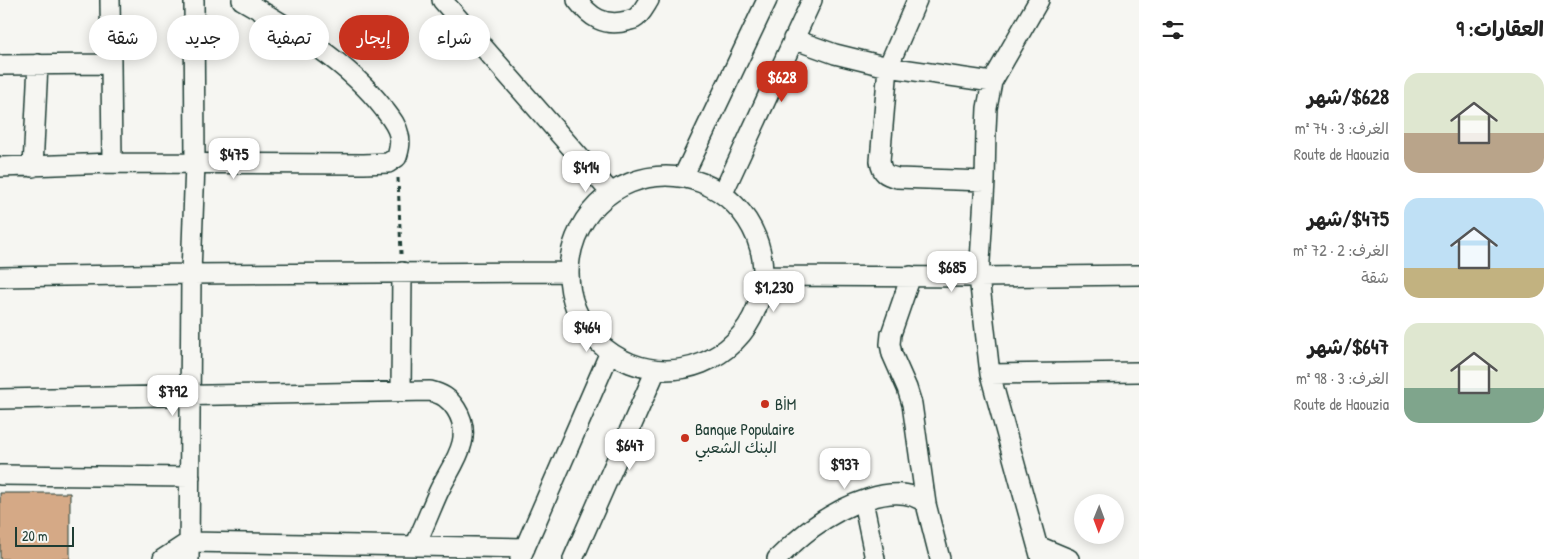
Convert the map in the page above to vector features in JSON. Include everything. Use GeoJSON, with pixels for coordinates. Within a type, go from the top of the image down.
{"type":"FeatureCollection","features":[{"type":"Feature","properties":{"kind":"street"},"geometry":{"type":"LineString","coordinates":[[110,0],[112,163]]}},
{"type":"Feature","properties":{"kind":"street"},"geometry":{"type":"LineString","coordinates":[[189,550],[191,274],[195,163],[194,0]]}},
{"type":"Feature","properties":{"kind":"street"},"geometry":{"type":"LineString","coordinates":[[0,167],[112,163],[364,164],[388,163],[397,157],[400,148],[399,134],[394,122],[376,99],[355,78],[317,46],[280,21],[242,0]]}},
{"type":"Feature","properties":{"kind":"street"},"geometry":{"type":"LineString","coordinates":[[442,0],[611,193]]}},
{"type":"Feature","properties":{"kind":"street"},"geometry":{"type":"LineString","coordinates":[[577,0],[585,11],[604,22],[618,23],[634,19],[649,0]]}},
{"type":"Feature","properties":{"kind":"street"},"geometry":{"type":"LineString","coordinates":[[684,177],[766,0]]}},
{"type":"Feature","properties":{"kind":"street"},"geometry":{"type":"LineString","coordinates":[[722,193],[812,0]]}},
{"type":"Feature","properties":{"kind":"street"},"geometry":{"type":"LineString","coordinates":[[917,0],[888,67],[881,168],[886,175],[897,178],[985,181]]}},
{"type":"Feature","properties":{"kind":"street"},"geometry":{"type":"LineString","coordinates":[[1039,0],[992,82],[987,108],[979,276],[990,374],[1039,552],[1069,559]]}},
{"type":"Feature","properties":{"kind":"street"},"geometry":{"type":"LineString","coordinates":[[793,40],[835,54],[888,67],[992,82]]}},
{"type":"Feature","properties":{"kind":"street"},"geometry":{"type":"LineString","coordinates":[[33,167],[38,64]]}},
{"type":"Feature","properties":{"kind":"street"},"geometry":{"type":"LineString","coordinates":[[0,65],[111,64]]}},
{"type":"Feature","properties":{"kind":"street"},"geometry":{"type":"LineString","coordinates":[[650,177],[684,177],[704,183],[722,193],[745,215],[760,244],[764,276],[757,308],[740,337],[714,358],[683,369],[656,370],[629,362],[610,352],[588,330],[574,303],[569,272],[574,241],[589,214],[611,193],[633,181],[650,177]]}},
{"type":"Feature","properties":{"kind":"street"},"geometry":{"type":"LineString","coordinates":[[401,391],[402,272]]}},
{"type":"Feature","properties":{"kind":"street"},"geometry":{"type":"LineString","coordinates":[[0,277],[569,272]]}},
{"type":"Feature","properties":{"kind":"street"},"geometry":{"type":"LineString","coordinates":[[764,276],[1139,274]]}},
{"type":"Feature","properties":{"kind":"street"},"geometry":{"type":"LineString","coordinates":[[911,276],[891,334],[890,344],[892,354],[912,404],[926,504],[940,559]]}},
{"type":"Feature","properties":{"kind":"street"},"geometry":{"type":"LineString","coordinates":[[163,559],[189,550],[356,552],[415,546],[442,553],[523,553],[610,352]]}},
{"type":"Feature","properties":{"kind":"street"},"geometry":{"type":"LineString","coordinates":[[573,559],[656,370]]}},
{"type":"Feature","properties":{"kind":"street"},"geometry":{"type":"LineString","coordinates":[[990,374],[1139,372]]}},
{"type":"Feature","properties":{"kind":"street"},"geometry":{"type":"LineString","coordinates":[[0,400],[430,390],[443,394],[460,415],[464,429],[463,444],[438,492],[415,546]]}},
{"type":"Feature","properties":{"kind":"street"},"geometry":{"type":"LineString","coordinates":[[0,475],[190,476]]}},
{"type":"Feature","properties":{"kind":"street"},"geometry":{"type":"LineString","coordinates":[[778,559],[792,544],[813,527],[842,510],[863,501],[888,494],[906,494],[919,498],[926,504]]}},
{"type":"Feature","properties":{"kind":"street"},"geometry":{"type":"LineString","coordinates":[[863,501],[874,559]]}},
{"type":"Feature","properties":{"kind":"path"},"geometry":{"type":"LineString","coordinates":[[397,157],[402,272]]}},
{"type":"Feature","properties":{"kind":"building"},"geometry":{"type":"Polygon","coordinates":[[[0,493],[70,493],[70,559],[0,559],[0,493]]]}},
{"type":"Feature","properties":{"kind":"place","name":"BİM"},"geometry":{"type":"Point","coordinates":[765,404]}},
{"type":"Feature","properties":{"kind":"place","name":"Banque Populaire البنك الشعبي"},"geometry":{"type":"Point","coordinates":[685,438]}}]}
